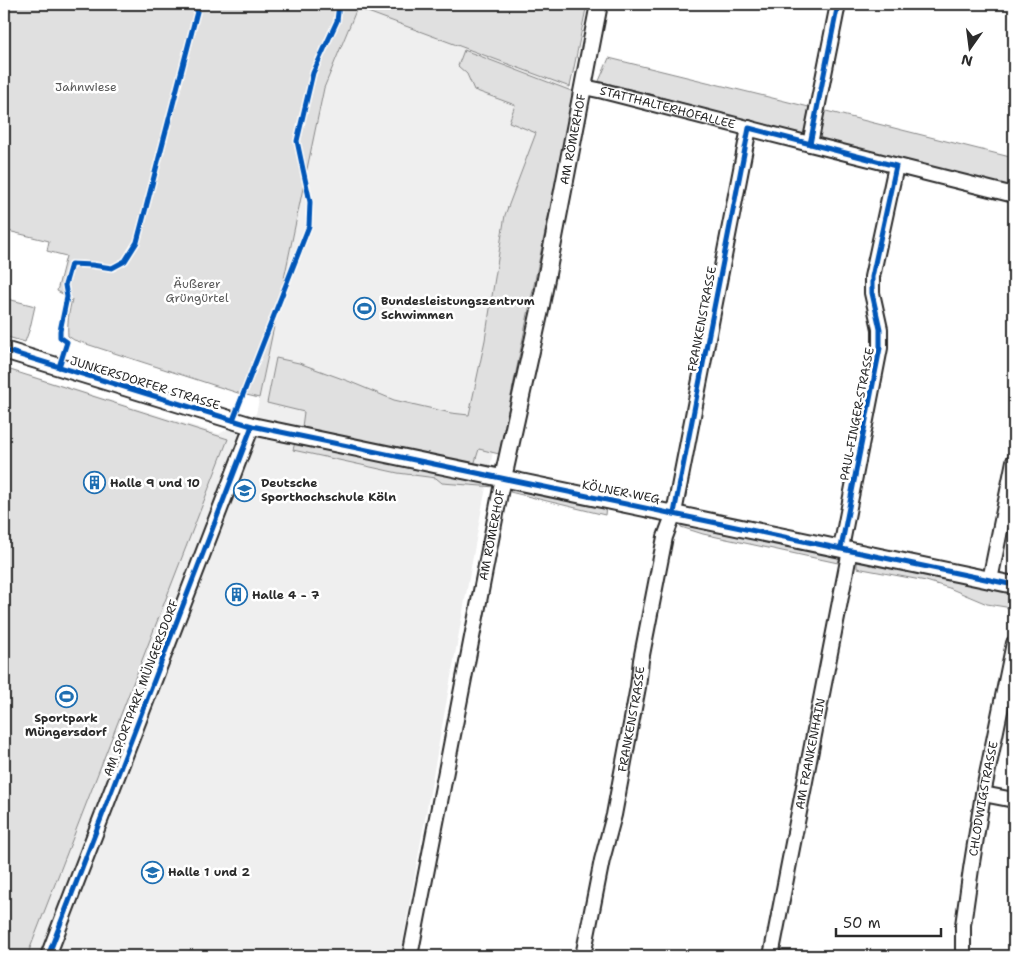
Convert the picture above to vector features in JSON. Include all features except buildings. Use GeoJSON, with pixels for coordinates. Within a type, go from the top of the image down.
{"type":"FeatureCollection","features":[{"type":"Feature","properties":{"kind":"street","name":"AM RÖMERHOF"},"geometry":{"type":"LineString","coordinates":[[410,956],[502,478],[540,310],[599,4]]}},
{"type":"Feature","properties":{"kind":"street"},"geometry":{"type":"LineString","coordinates":[[810,144],[838,4]]}},
{"type":"Feature","properties":{"kind":"street","name":"STATTHALTERHOFALLEE"},"geometry":{"type":"LineString","coordinates":[[584,87],[896,166],[1014,192]]}},
{"type":"Feature","properties":{"kind":"street","name":"FRANKENSTRASSE"},"geometry":{"type":"LineString","coordinates":[[583,956],[602,860],[614,815],[638,687],[641,660],[665,538],[674,513],[749,128]]}},
{"type":"Feature","properties":{"kind":"street","name":"PAUL-FINGER-STRASSE"},"geometry":{"type":"LineString","coordinates":[[845,549],[880,348],[880,328],[872,293],[872,277],[896,166]]}},
{"type":"Feature","properties":{"kind":"street","name":"JUNKERSDORFER STRASSE"},"geometry":{"type":"LineString","coordinates":[[4,350],[252,426]]}},
{"type":"Feature","properties":{"kind":"street","name":"KÖLNER WEG"},"geometry":{"type":"LineString","coordinates":[[252,426],[1014,585]]}},
{"type":"Feature","properties":{"kind":"street","name":"AM SPORTPARK MÜNGERSDORF"},"geometry":{"type":"LineString","coordinates":[[48,956],[252,426]]}},
{"type":"Feature","properties":{"kind":"street"},"geometry":{"type":"LineString","coordinates":[[990,580],[1014,461]]}},
{"type":"Feature","properties":{"kind":"street","name":"AM FRANKENHAIN"},"geometry":{"type":"LineString","coordinates":[[771,956],[845,549]]}},
{"type":"Feature","properties":{"kind":"street","name":"CHLODWIGSTRASSE"},"geometry":{"type":"LineString","coordinates":[[963,956],[962,925],[984,794],[1014,643]]}},
{"type":"Feature","properties":{"kind":"street"},"geometry":{"type":"LineString","coordinates":[[984,794],[1014,800]]}},
{"type":"Feature","properties":{"kind":"shaded area","name":"Deutsche Sporthochschule Köln"},"geometry":{"type":"Polygon","coordinates":[[[358,7],[570,87],[521,309],[480,518],[400,956],[4,956],[4,430],[29,375],[219,434],[256,414],[324,88],[358,7]]]}},
{"type":"Feature","properties":{"kind":"green space","name":"Äußerer Grüngürtel"},"geometry":{"type":"Polygon","coordinates":[[[4,4],[587,4],[570,87],[357,8],[324,88],[259,398],[238,393],[74,340],[68,336],[72,299],[57,291],[66,256],[47,251],[49,241],[4,230],[4,4]]]}},
{"type":"Feature","properties":{"kind":"green space"},"geometry":{"type":"Polygon","coordinates":[[[464,50],[574,92],[499,454],[479,449],[474,465],[302,427],[304,412],[267,403],[276,358],[299,363],[394,400],[451,413],[469,415],[485,340],[505,215],[536,133],[509,122],[515,105],[474,90],[467,74],[458,66],[464,50]]]}},
{"type":"Feature","properties":{"kind":"green space"},"geometry":{"type":"Polygon","coordinates":[[[609,58],[809,107],[804,135],[599,81],[609,58]]]}},
{"type":"Feature","properties":{"kind":"green space"},"geometry":{"type":"Polygon","coordinates":[[[822,110],[1014,158],[1010,189],[938,169],[816,140],[822,110]]]}},
{"type":"Feature","properties":{"kind":"green space"},"geometry":{"type":"Polygon","coordinates":[[[4,298],[35,306],[25,342],[4,336],[4,298]]]}},
{"type":"Feature","properties":{"kind":"green space","name":"Sportpark Müngersdorf"},"geometry":{"type":"Polygon","coordinates":[[[4,368],[228,439],[27,956],[4,956],[4,368]]]}},
{"type":"Feature","properties":{"kind":"green space"},"geometry":{"type":"Polygon","coordinates":[[[295,442],[497,484],[495,487],[442,483],[436,478],[398,473],[293,450],[295,442]]]}},
{"type":"Feature","properties":{"kind":"green space"},"geometry":{"type":"Polygon","coordinates":[[[514,488],[606,505],[605,515],[510,492],[514,488]]]}},
{"type":"Feature","properties":{"kind":"green space"},"geometry":{"type":"Polygon","coordinates":[[[681,522],[840,555],[838,563],[703,534],[681,527],[681,522]]]}},
{"type":"Feature","properties":{"kind":"green space"},"geometry":{"type":"Polygon","coordinates":[[[859,560],[1014,593],[1012,608],[987,604],[949,588],[926,581],[857,568],[859,560]]]}},
{"type":"Feature","properties":{"kind":"cycle path"},"geometry":{"type":"LineString","coordinates":[[59,367],[67,342],[60,337],[60,331],[67,297],[65,285],[71,264],[112,268],[125,261],[137,242],[199,4]]}},
{"type":"Feature","properties":{"kind":"cycle path"},"geometry":{"type":"LineString","coordinates":[[233,420],[309,226],[310,202],[297,141],[313,73],[337,21],[339,4]]}},
{"type":"Feature","properties":{"kind":"cycle path"},"geometry":{"type":"LineString","coordinates":[[810,144],[838,4]]}},
{"type":"Feature","properties":{"kind":"cycle path"},"geometry":{"type":"LineString","coordinates":[[674,513],[749,128],[896,166],[872,277],[872,293],[880,329],[880,348],[841,548]]}},
{"type":"Feature","properties":{"kind":"cycle path"},"geometry":{"type":"LineString","coordinates":[[4,350],[252,426],[1014,585]]}},
{"type":"Feature","properties":{"kind":"cycle path"},"geometry":{"type":"LineString","coordinates":[[48,956],[252,426]]}},
{"type":"Feature","properties":{"kind":"place","name":"Bundesleistungszentrum Schwimmen"},"geometry":{"type":"Point","coordinates":[365,308]}},
{"type":"Feature","properties":{"kind":"place","name":"Halle 9 und 10"},"geometry":{"type":"Point","coordinates":[94,483]}},
{"type":"Feature","properties":{"kind":"place","name":"Deutsche Sporthochschule Köln"},"geometry":{"type":"Point","coordinates":[245,490]}},
{"type":"Feature","properties":{"kind":"place","name":"Halle 4 - 7"},"geometry":{"type":"Point","coordinates":[236,595]}},
{"type":"Feature","properties":{"kind":"place","name":"Sportpark Müngersdorf"},"geometry":{"type":"Point","coordinates":[66,697]}},
{"type":"Feature","properties":{"kind":"place","name":"Halle 1 und 2"},"geometry":{"type":"Point","coordinates":[152,872]}},
{"type":"Feature","properties":{"kind":"park label","name":"Jahnwiese"},"geometry":{"type":"Point","coordinates":[86,87]}}]}
